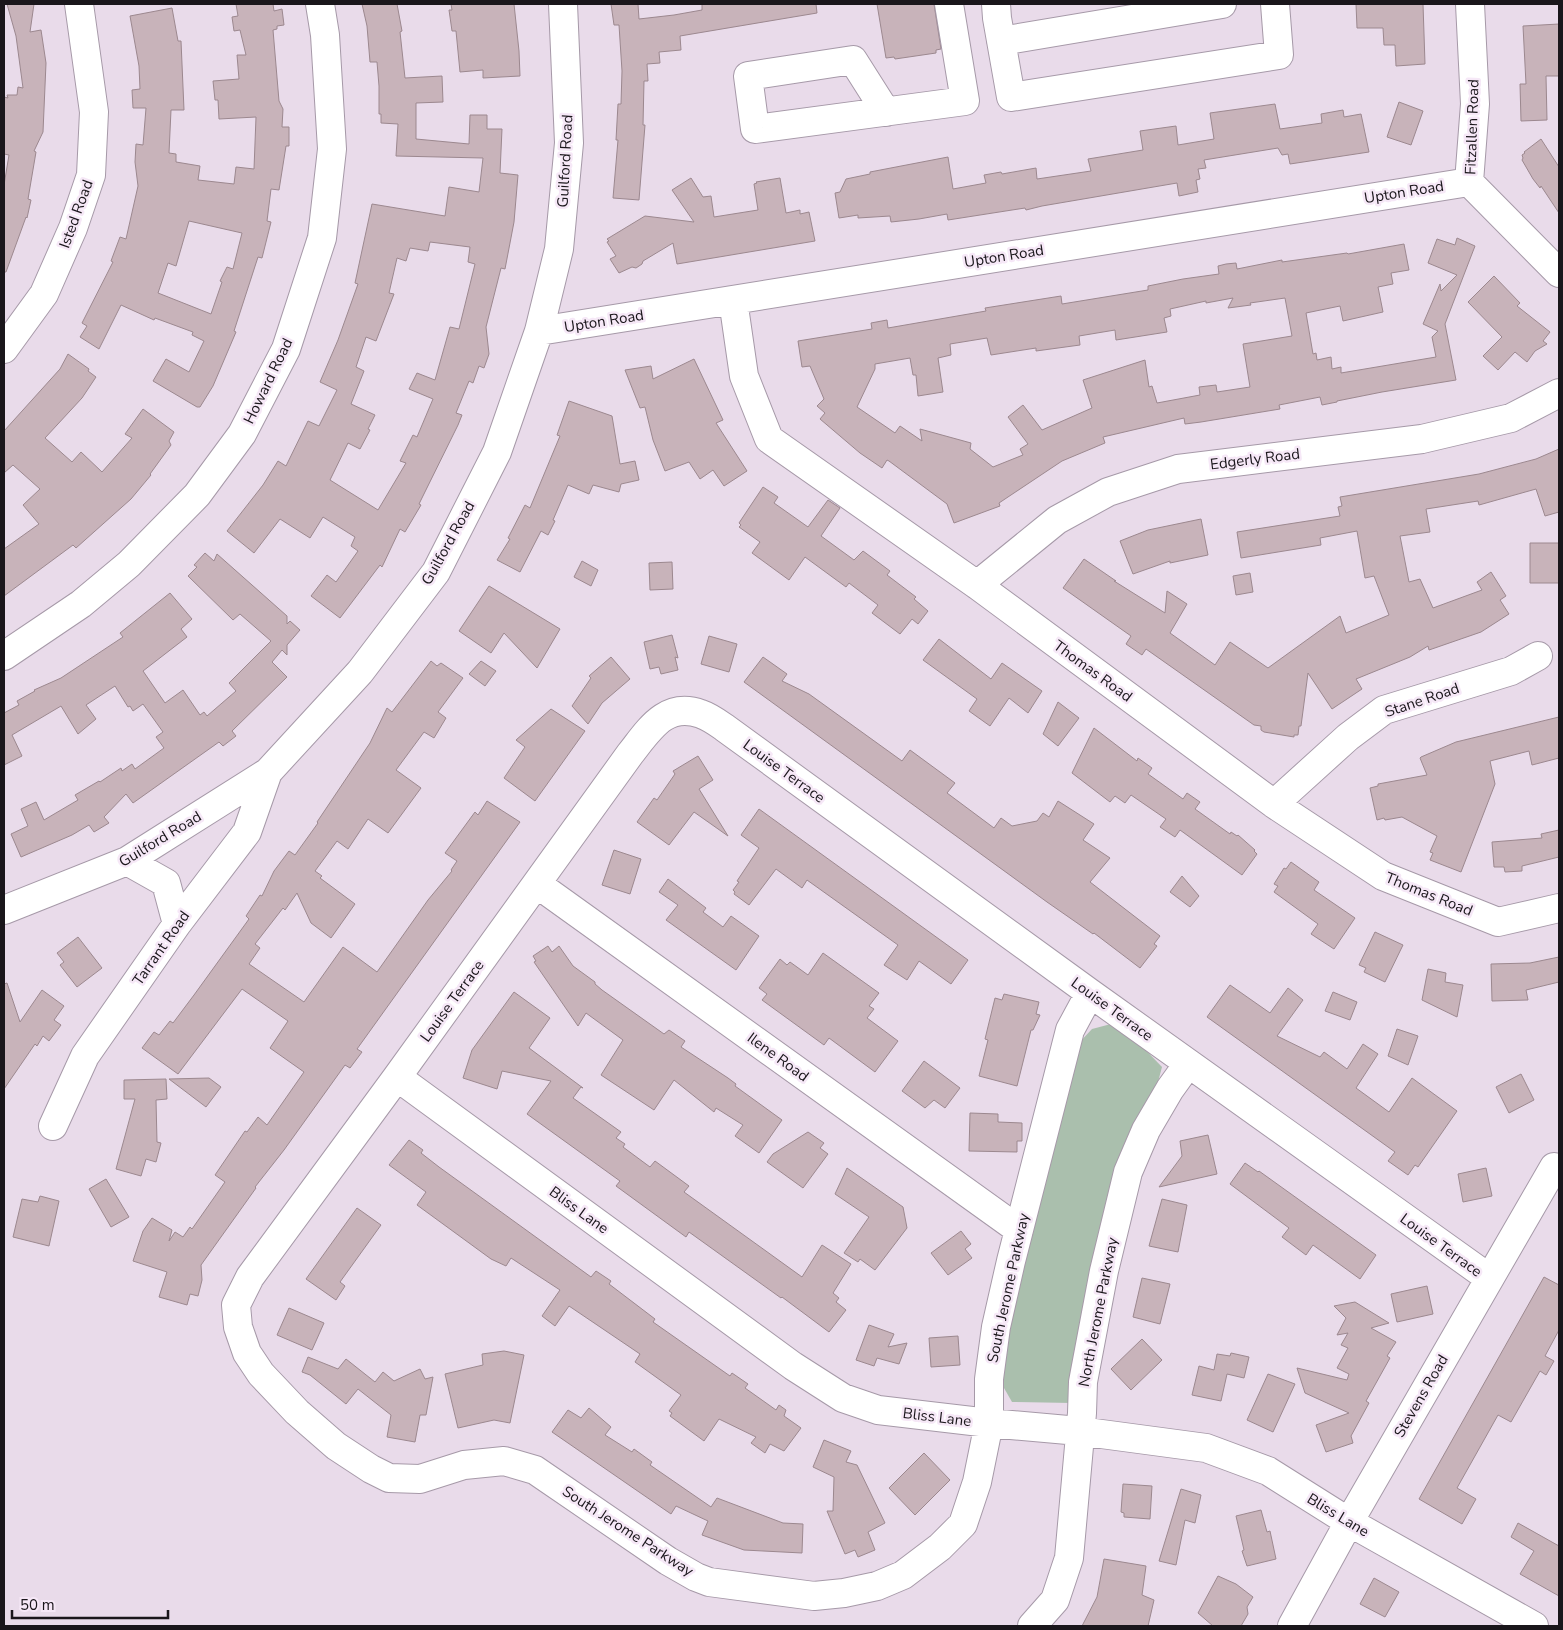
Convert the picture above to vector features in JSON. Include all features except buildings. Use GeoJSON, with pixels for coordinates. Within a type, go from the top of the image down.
{"type":"FeatureCollection","features":[{"type":"Feature","properties":{"kind":"street","name":"Isted Road"},"geometry":{"type":"LineString","coordinates":[[4,349],[44,294],[73,228],[91,174],[94,112],[79,4]]}},
{"type":"Feature","properties":{"kind":"street","name":"Howard Road"},"geometry":{"type":"LineString","coordinates":[[4,656],[81,604],[122,570],[197,495],[242,434],[286,349],[322,238],[332,149],[320,4]]}},
{"type":"Feature","properties":{"kind":"street","name":"Guilford Road"},"geometry":{"type":"LineString","coordinates":[[4,910],[128,861],[268,772],[360,672],[436,572],[497,452],[539,331],[559,250],[569,144],[563,4]]}},
{"type":"Feature","properties":{"kind":"street"},"geometry":{"type":"LineString","coordinates":[[886,112],[853,60],[748,76],[756,129],[886,112],[965,101],[949,4]]}},
{"type":"Feature","properties":{"kind":"street"},"geometry":{"type":"LineString","coordinates":[[1222,4],[998,21],[1011,97],[1279,55],[1275,4]]}},
{"type":"Feature","properties":{"kind":"street","name":"Fitzallen Road"},"geometry":{"type":"LineString","coordinates":[[1470,4],[1475,104],[1469,182],[1559,273]]}},
{"type":"Feature","properties":{"kind":"street","name":"Upton Road"},"geometry":{"type":"LineString","coordinates":[[539,331],[1469,182]]}},
{"type":"Feature","properties":{"kind":"street","name":"Thomas Road"},"geometry":{"type":"LineString","coordinates":[[733,300],[744,376],[769,439],[977,585],[1274,804],[1383,876],[1498,922],[1559,908]]}},
{"type":"Feature","properties":{"kind":"street","name":"Edgerly Road"},"geometry":{"type":"LineString","coordinates":[[977,585],[1057,520],[1108,492],[1160,474],[1178,469],[1422,439],[1511,418],[1559,393]]}},
{"type":"Feature","properties":{"kind":"street","name":"Stane Road"},"geometry":{"type":"LineString","coordinates":[[1274,804],[1348,738],[1384,710],[1511,671],[1538,656]]}},
{"type":"Feature","properties":{"kind":"street","name":"Louise Terrace"},"geometry":{"type":"LineString","coordinates":[[236,1305],[250,1277],[630,754],[655,722],[678,710],[701,714],[725,728],[1188,1064],[1489,1278]]}},
{"type":"Feature","properties":{"kind":"street","name":"Tarrant Road"},"geometry":{"type":"LineString","coordinates":[[53,1126],[85,1056],[177,924],[247,832],[268,772]]}},
{"type":"Feature","properties":{"kind":"street"},"geometry":{"type":"LineString","coordinates":[[128,861],[166,883],[177,924]]}},
{"type":"Feature","properties":{"kind":"street","name":"Ilene Road"},"geometry":{"type":"LineString","coordinates":[[537,884],[1019,1230]]}},
{"type":"Feature","properties":{"kind":"street","name":"South Jerome Parkway"},"geometry":{"type":"LineString","coordinates":[[236,1305],[238,1327],[247,1353],[261,1374],[297,1412],[336,1446],[371,1469],[389,1478],[420,1480],[464,1465],[504,1461],[535,1470],[668,1561],[709,1582],[814,1596],[844,1593],[877,1586],[903,1575],[940,1547],[964,1524],[977,1482],[989,1423],[989,1379],[996,1327],[1019,1230],[1070,1030],[1090,993]]}},
{"type":"Feature","properties":{"kind":"street","name":"North Jerome Parkway"},"geometry":{"type":"LineString","coordinates":[[1032,1626],[1055,1600],[1069,1558],[1083,1382],[1104,1271],[1128,1172],[1146,1130],[1170,1089],[1188,1064]]}},
{"type":"Feature","properties":{"kind":"street","name":"Bliss Lane"},"geometry":{"type":"LineString","coordinates":[[397,1077],[793,1366],[843,1398],[878,1410],[1079,1431],[1206,1448],[1268,1471],[1349,1522],[1534,1626]]}},
{"type":"Feature","properties":{"kind":"street","name":"Stevens Road"},"geometry":{"type":"LineString","coordinates":[[1292,1626],[1349,1522],[1554,1167]]}},
{"type":"Feature","properties":{"kind":"green space"},"geometry":{"type":"Polygon","coordinates":[[[1111,1024],[1138,1042],[1162,1067],[1072,1403],[1012,1402],[1004,1388],[999,1355],[1077,1045],[1092,1029],[1111,1024]]]}}]}
